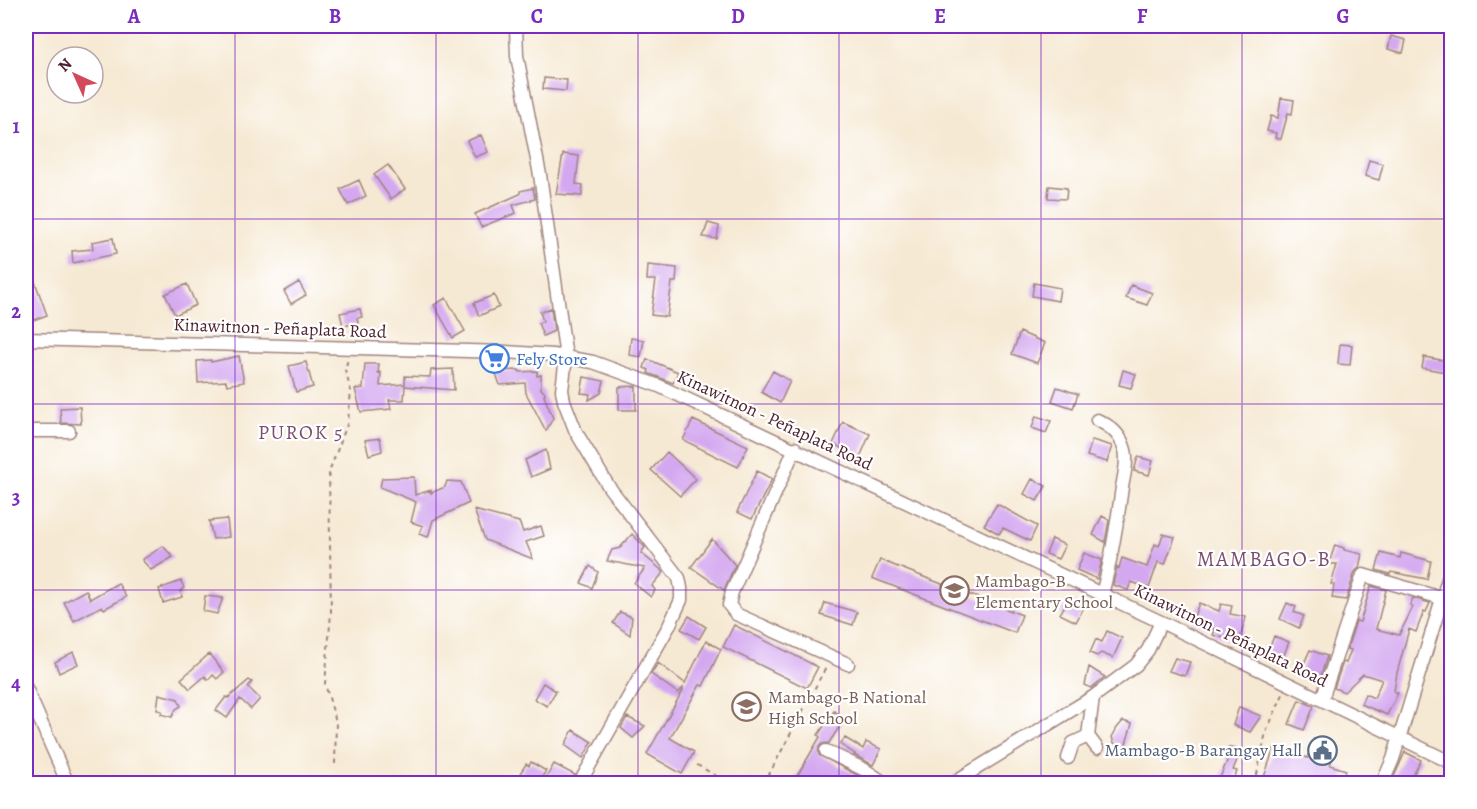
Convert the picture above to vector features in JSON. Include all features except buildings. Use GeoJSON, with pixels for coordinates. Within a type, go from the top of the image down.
{"type":"FeatureCollection","features":[{"type":"Feature","properties":{"kind":"street"},"geometry":{"type":"LineString","coordinates":[[516,26],[517,56],[540,175],[566,357],[562,390],[564,402],[576,432],[609,487],[679,578],[681,588],[681,600],[669,626],[579,783]]}},
{"type":"Feature","properties":{"kind":"street","name":"Kinawitnon - Peñaplata Road"},"geometry":{"type":"LineString","coordinates":[[26,339],[505,352],[566,357],[593,362],[641,378],[795,448],[1322,699],[1452,764]]}},
{"type":"Feature","properties":{"kind":"street"},"geometry":{"type":"LineString","coordinates":[[1097,420],[1115,431],[1126,453],[1115,542],[1102,594]]}},
{"type":"Feature","properties":{"kind":"street"},"geometry":{"type":"LineString","coordinates":[[26,431],[69,431]]}},
{"type":"Feature","properties":{"kind":"street"},"geometry":{"type":"LineString","coordinates":[[795,448],[732,592],[729,605],[736,614],[848,664]]}},
{"type":"Feature","properties":{"kind":"street"},"geometry":{"type":"LineString","coordinates":[[1382,783],[1399,737],[1452,566]]}},
{"type":"Feature","properties":{"kind":"street"},"geometry":{"type":"LineString","coordinates":[[1322,699],[1363,575],[1441,598]]}},
{"type":"Feature","properties":{"kind":"street"},"geometry":{"type":"LineString","coordinates":[[951,783],[1093,697],[1136,665],[1149,650],[1161,622]]}},
{"type":"Feature","properties":{"kind":"street"},"geometry":{"type":"LineString","coordinates":[[26,688],[68,783]]}},
{"type":"Feature","properties":{"kind":"street"},"geometry":{"type":"LineString","coordinates":[[1093,697],[1088,736],[1097,748]]}},
{"type":"Feature","properties":{"kind":"street"},"geometry":{"type":"LineString","coordinates":[[1068,758],[1073,743],[1088,736]]}},
{"type":"Feature","properties":{"kind":"street"},"geometry":{"type":"LineString","coordinates":[[826,751],[886,783]]}},
{"type":"Feature","properties":{"kind":"path"},"geometry":{"type":"LineString","coordinates":[[335,764],[336,722],[325,684],[331,613],[329,472],[348,422],[351,391],[345,370],[352,348]]}},
{"type":"Feature","properties":{"kind":"path"},"geometry":{"type":"LineString","coordinates":[[764,783],[831,657]]}},
{"type":"Feature","properties":{"kind":"path"},"geometry":{"type":"LineString","coordinates":[[1255,783],[1266,732],[1288,683]]}},
{"type":"Feature","properties":{"kind":"path"},"geometry":{"type":"LineString","coordinates":[[697,765],[731,783]]}},
{"type":"Feature","properties":{"kind":"place","name":"Fely Store"},"geometry":{"type":"Point","coordinates":[495,359]}},
{"type":"Feature","properties":{"kind":"place","name":"Mambago-B Elementary School"},"geometry":{"type":"Point","coordinates":[954,591]}},
{"type":"Feature","properties":{"kind":"place","name":"Mambago-B National High School"},"geometry":{"type":"Point","coordinates":[747,707]}},
{"type":"Feature","properties":{"kind":"place","name":"Mambago-B Barangay Hall"},"geometry":{"type":"Point","coordinates":[1323,750]}},
{"type":"Feature","properties":{"kind":"district","name":"PUROK 5"},"geometry":{"type":"Point","coordinates":[301,432]}},
{"type":"Feature","properties":{"kind":"district","name":"MAMBAGO-B"},"geometry":{"type":"Point","coordinates":[1264,559]}}]}
